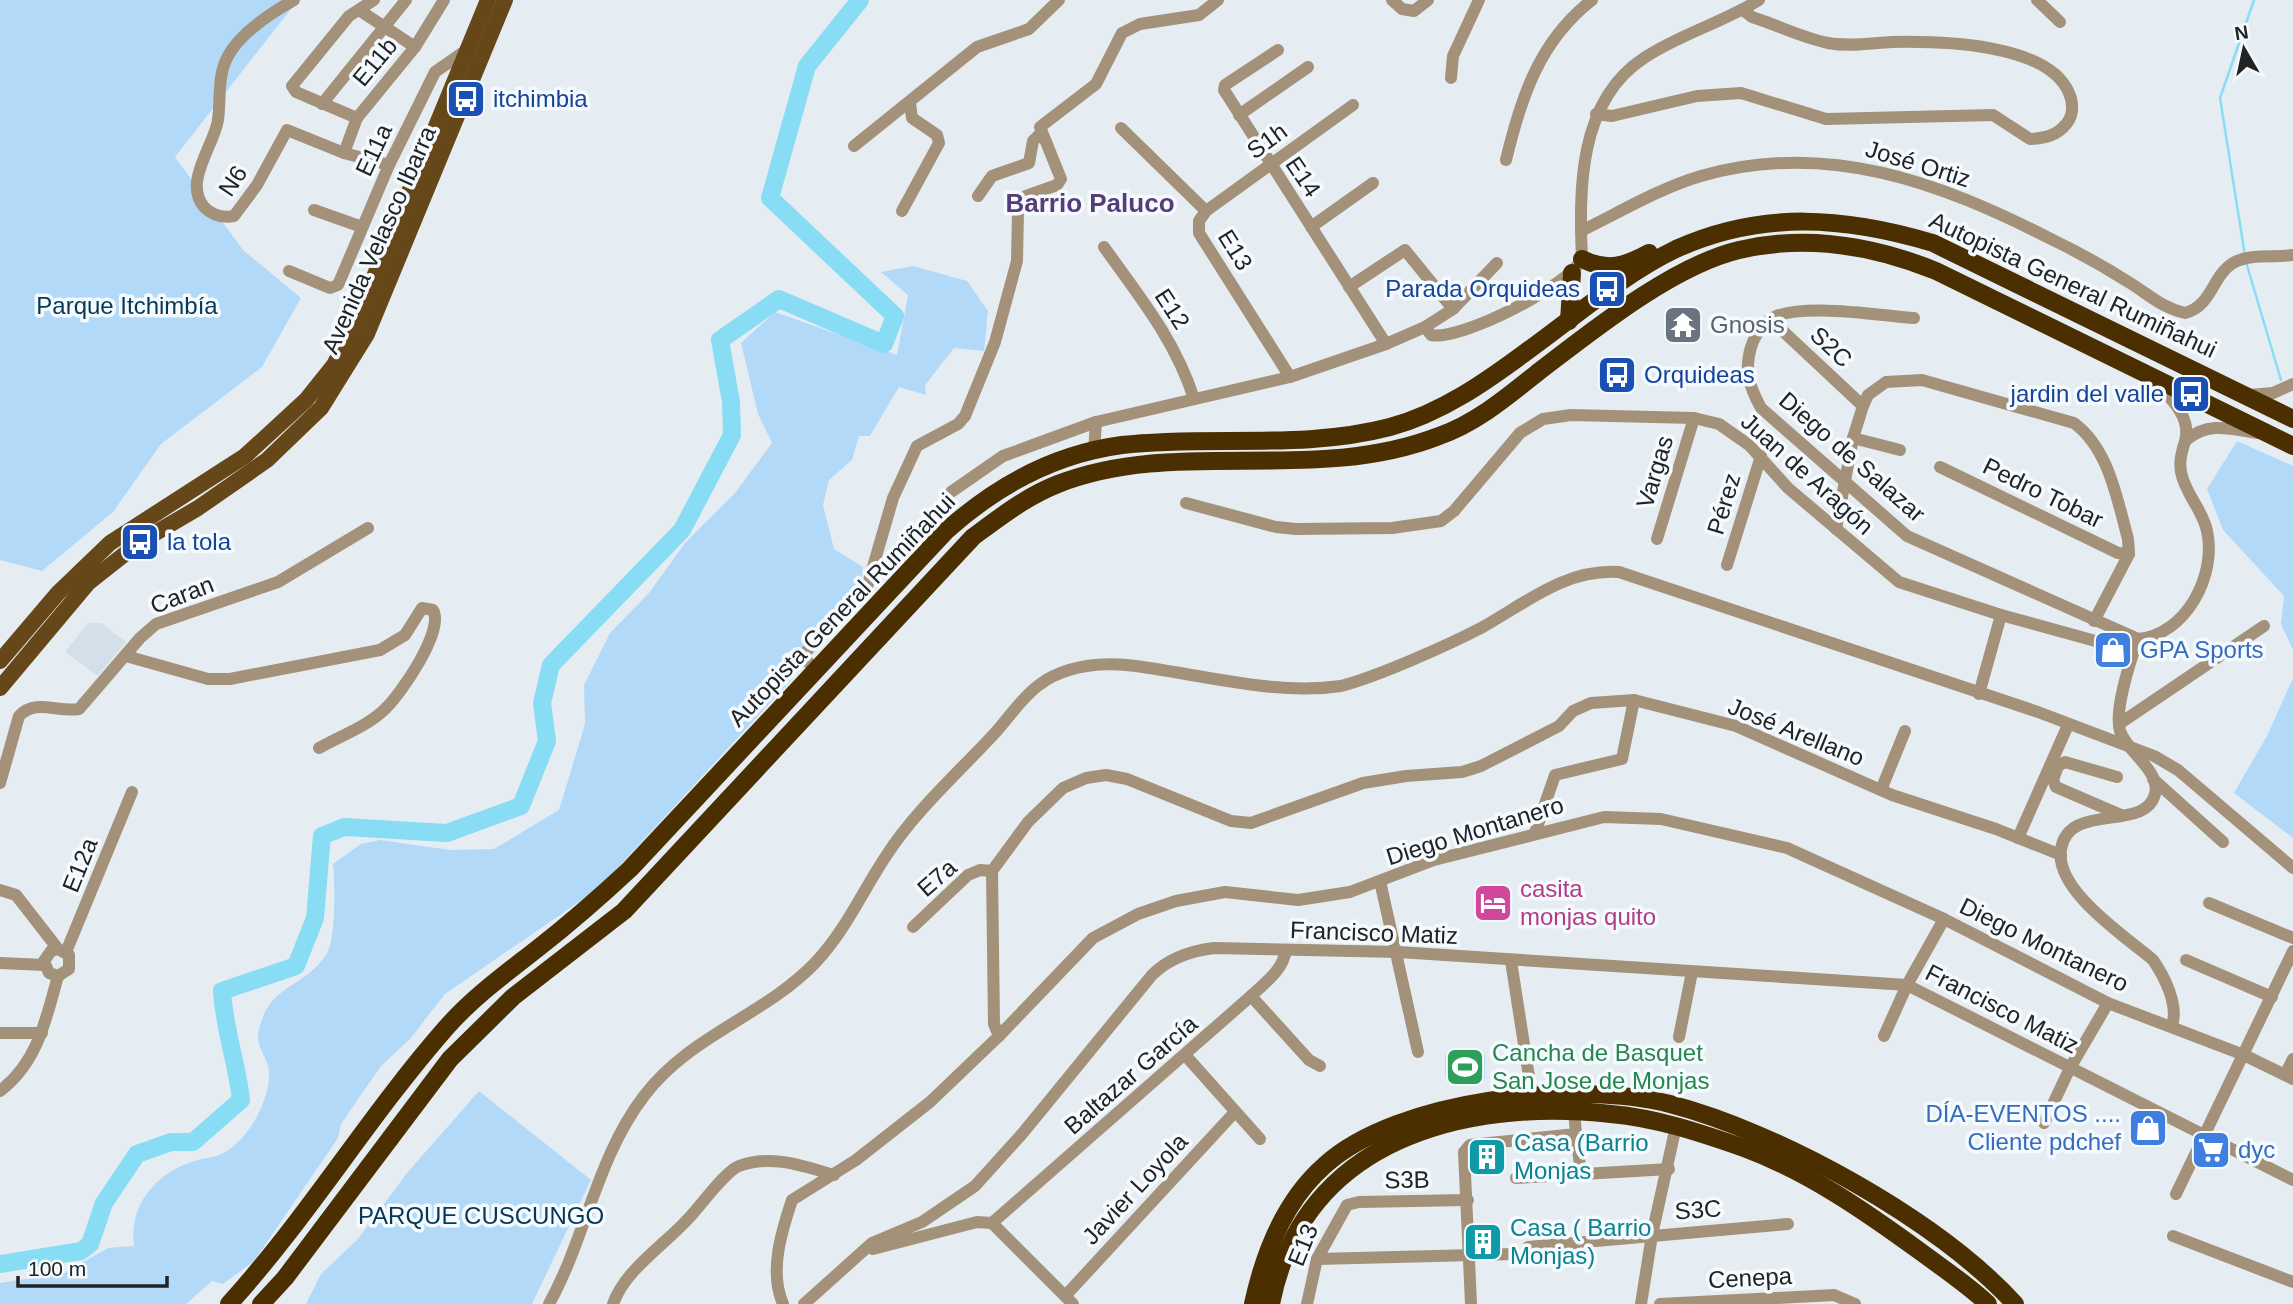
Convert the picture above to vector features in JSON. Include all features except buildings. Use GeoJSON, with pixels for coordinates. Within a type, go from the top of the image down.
{"type":"FeatureCollection","features":[{"type":"Feature","properties":{"kind":"highway","name":"Autopista General Rumiñahui"},"geometry":{"type":"LineString","coordinates":[[229,1304],[269,1260],[407,1074],[447,1027],[496,982],[589,908],[630,869],[817,671],[912,565],[978,502],[1021,477],[1094,451],[1163,442],[1317,439],[1391,427],[1426,415],[1454,400],[1497,373],[1665,255],[1701,239],[1738,229],[1794,221],[1842,221],[1888,229],[1933,243],[2249,395],[2293,419]]}},
{"type":"Feature","properties":{"kind":"highway"},"geometry":{"type":"LineString","coordinates":[[1569,321],[1577,266],[1619,266],[1697,231],[1738,229]]}},
{"type":"Feature","properties":{"kind":"highway","name":"Autopista General Rumiñahui"},"geometry":{"type":"LineString","coordinates":[[261,1304],[285,1278],[450,1059],[470,1037],[513,997],[624,911],[973,537],[1032,496],[1059,484],[1122,468],[1165,463],[1318,462],[1358,458],[1408,447],[1468,423],[1625,309],[1699,265],[1737,251],[1788,243],[1852,245],[1906,259],[2293,446]]}},
{"type":"Feature","properties":{"kind":"highway"},"geometry":{"type":"LineString","coordinates":[[1253,1304],[1270,1245],[1292,1205],[1333,1159],[1384,1129],[1419,1116],[1532,1096],[1570,1095],[1667,1103],[1760,1134],[1807,1157],[1910,1219],[1982,1272],[2015,1304]]}},
{"type":"Feature","properties":{"kind":"highway"},"geometry":{"type":"LineString","coordinates":[[1271,1304],[1281,1265],[1295,1231],[1334,1183],[1372,1153],[1438,1127],[1476,1118],[1533,1111],[1613,1114],[1676,1126],[1746,1149],[1828,1188],[1891,1230],[1988,1304]]}},
{"type":"Feature","properties":{"kind":"main road","name":"Avenida Velasco Ibarra"},"geometry":{"type":"LineString","coordinates":[[0,688],[88,583],[245,456],[306,400],[334,365],[355,323],[488,0]]}},
{"type":"Feature","properties":{"kind":"main road","name":"Avenida Velasco Ibarra"},"geometry":{"type":"LineString","coordinates":[[0,661],[58,593],[110,543],[169,516],[267,460],[321,408],[367,334],[505,0]]}},
{"type":"Feature","properties":{"kind":"street","name":"N6"},"geometry":{"type":"LineString","coordinates":[[294,0],[238,41],[227,58],[217,95],[218,117],[214,139],[199,170],[198,196],[209,212],[225,217],[234,216],[257,186],[287,130],[344,153],[389,165]]}},
{"type":"Feature","properties":{"kind":"street"},"geometry":{"type":"LineString","coordinates":[[357,118],[296,92],[292,86],[332,34],[374,0]]}},
{"type":"Feature","properties":{"kind":"street"},"geometry":{"type":"LineString","coordinates":[[322,104],[344,73],[406,0]]}},
{"type":"Feature","properties":{"kind":"street","name":"E11b"},"geometry":{"type":"LineString","coordinates":[[344,153],[357,118],[415,47],[444,0]]}},
{"type":"Feature","properties":{"kind":"street"},"geometry":{"type":"LineString","coordinates":[[854,146],[977,47],[1029,29],[1059,0]]}},
{"type":"Feature","properties":{"kind":"street"},"geometry":{"type":"LineString","coordinates":[[817,671],[803,658],[804,654],[868,584],[893,498],[914,450],[921,442],[958,424],[965,416],[995,342],[1017,261],[1018,209],[1026,196],[1057,185],[1061,179],[1040,134],[1040,127],[1096,84],[1122,33],[1140,24],[1199,15],[1218,0]]}},
{"type":"Feature","properties":{"kind":"street"},"geometry":{"type":"LineString","coordinates":[[1392,0],[1402,9],[1414,10],[1428,0]]}},
{"type":"Feature","properties":{"kind":"street"},"geometry":{"type":"LineString","coordinates":[[1451,78],[1453,55],[1479,0]]}},
{"type":"Feature","properties":{"kind":"street"},"geometry":{"type":"LineString","coordinates":[[1506,160],[1522,97],[1541,58],[1559,31],[1592,0]]}},
{"type":"Feature","properties":{"kind":"street"},"geometry":{"type":"LineString","coordinates":[[1425,327],[1431,335],[1442,337],[1467,331],[1552,287],[1577,266],[1585,155],[1596,114],[1612,89],[1642,59],[1759,0]]}},
{"type":"Feature","properties":{"kind":"street"},"geometry":{"type":"LineString","coordinates":[[2037,0],[2060,22]]}},
{"type":"Feature","properties":{"kind":"street"},"geometry":{"type":"LineString","coordinates":[[359,10],[415,47]]}},
{"type":"Feature","properties":{"kind":"street"},"geometry":{"type":"LineString","coordinates":[[1596,114],[1612,116],[1720,92],[1741,93],[1832,120],[1993,115],[2029,139],[2055,135],[2069,121],[2071,99],[2065,84],[2053,70],[2034,59],[2010,52],[1920,42],[1828,43],[1752,17],[1743,10]]}},
{"type":"Feature","properties":{"kind":"street","name":"E11a"},"geometry":{"type":"LineString","coordinates":[[289,271],[330,288],[338,285],[389,165],[435,72],[468,49]]}},
{"type":"Feature","properties":{"kind":"street","name":"E14"},"geometry":{"type":"LineString","coordinates":[[1278,50],[1223,87],[1386,344]]}},
{"type":"Feature","properties":{"kind":"street"},"geometry":{"type":"LineString","coordinates":[[1239,115],[1308,67]]}},
{"type":"Feature","properties":{"kind":"street"},"geometry":{"type":"LineString","coordinates":[[902,211],[939,144],[937,135],[912,118],[910,103]]}},
{"type":"Feature","properties":{"kind":"street","name":"S1h"},"geometry":{"type":"LineString","coordinates":[[1206,211],[1353,105]]}},
{"type":"Feature","properties":{"kind":"street","name":"E13"},"geometry":{"type":"LineString","coordinates":[[1121,128],[1206,211],[1199,221],[1199,233],[1290,377]]}},
{"type":"Feature","properties":{"kind":"street"},"geometry":{"type":"LineString","coordinates":[[978,197],[992,176],[1029,163],[1033,141],[1040,134]]}},
{"type":"Feature","properties":{"kind":"street","name":"José Ortiz"},"geometry":{"type":"LineString","coordinates":[[1581,231],[1700,176],[1744,167],[1799,162],[1849,165],[1913,179],[1972,202],[2052,239],[2161,304],[2185,313],[2199,307],[2233,263],[2253,258],[2293,255]]}},
{"type":"Feature","properties":{"kind":"street"},"geometry":{"type":"LineString","coordinates":[[1311,227],[1373,183]]}},
{"type":"Feature","properties":{"kind":"street"},"geometry":{"type":"LineString","coordinates":[[314,210],[362,227]]}},
{"type":"Feature","properties":{"kind":"street","name":"E12"},"geometry":{"type":"LineString","coordinates":[[1104,247],[1149,309],[1183,364],[1194,400]]}},
{"type":"Feature","properties":{"kind":"street"},"geometry":{"type":"LineString","coordinates":[[1349,287],[1405,250],[1453,309]]}},
{"type":"Feature","properties":{"kind":"street"},"geometry":{"type":"LineString","coordinates":[[951,492],[1003,456],[1096,422],[1290,377],[1386,344],[1425,327],[1453,309],[1497,263]]}},
{"type":"Feature","properties":{"kind":"street"},"geometry":{"type":"LineString","coordinates":[[1770,319],[1810,312],[1914,318]]}},
{"type":"Feature","properties":{"kind":"street","name":"S2C"},"geometry":{"type":"LineString","coordinates":[[1770,319],[1863,406]]}},
{"type":"Feature","properties":{"kind":"street","name":"Diego de Salazar"},"geometry":{"type":"LineString","coordinates":[[1770,319],[1754,338],[1746,364],[1749,387],[1761,408],[1907,536],[2094,621],[2137,644]]}},
{"type":"Feature","properties":{"kind":"street"},"geometry":{"type":"LineString","coordinates":[[2151,376],[2177,405],[2184,418],[2186,440]]}},
{"type":"Feature","properties":{"kind":"street"},"geometry":{"type":"LineString","coordinates":[[1836,528],[1853,438],[1863,406],[1879,385],[1907,379],[2074,423],[2088,434],[2105,464],[2128,539],[2129,554],[2094,621]]}},
{"type":"Feature","properties":{"kind":"street"},"geometry":{"type":"LineString","coordinates":[[2249,395],[2273,393],[2293,384]]}},
{"type":"Feature","properties":{"kind":"street","name":"Juan de Aragón"},"geometry":{"type":"LineString","coordinates":[[1186,503],[1276,527],[1296,529],[1433,524],[1454,511],[1520,433],[1544,419],[1571,415],[1694,418],[1725,428],[1761,456],[1788,488],[1899,582],[2001,615],[2110,645],[2137,644]]}},
{"type":"Feature","properties":{"kind":"street","name":"Vargas"},"geometry":{"type":"LineString","coordinates":[[1657,539],[1694,418]]}},
{"type":"Feature","properties":{"kind":"street"},"geometry":{"type":"LineString","coordinates":[[1094,451],[1096,422]]}},
{"type":"Feature","properties":{"kind":"street"},"geometry":{"type":"LineString","coordinates":[[2223,842],[2153,779],[2127,745],[2119,724],[2137,644],[2163,634],[2182,619],[2208,564],[2206,525],[2181,471],[2180,454],[2186,440],[2198,430],[2214,426],[2272,436]]}},
{"type":"Feature","properties":{"kind":"street"},"geometry":{"type":"LineString","coordinates":[[1853,438],[1900,450]]}},
{"type":"Feature","properties":{"kind":"street","name":"Pérez"},"geometry":{"type":"LineString","coordinates":[[1727,565],[1761,456]]}},
{"type":"Feature","properties":{"kind":"street","name":"Pedro Tobar"},"geometry":{"type":"LineString","coordinates":[[1940,467],[2118,553],[2129,554]]}},
{"type":"Feature","properties":{"kind":"street","name":"Caran"},"geometry":{"type":"LineString","coordinates":[[0,783],[19,716],[26,708],[36,706],[66,711],[79,709],[140,638],[156,624],[278,582],[368,528]]}},
{"type":"Feature","properties":{"kind":"street"},"geometry":{"type":"LineString","coordinates":[[550,1302],[570,1261],[608,1159],[644,1095],[685,1053],[783,993],[815,963],[853,915],[876,872],[902,835],[1027,696],[1055,676],[1084,666],[1113,664],[1272,687],[1320,689],[1341,686],[1478,629],[1563,580],[1601,571],[1633,575],[2127,745],[2178,770],[2293,868]]}},
{"type":"Feature","properties":{"kind":"street"},"geometry":{"type":"LineString","coordinates":[[126,656],[208,679],[230,679],[380,650],[405,635],[422,608],[433,610],[436,616],[435,630],[416,668],[386,709],[319,748]]}},
{"type":"Feature","properties":{"kind":"street"},"geometry":{"type":"LineString","coordinates":[[1979,694],[2001,615]]}},
{"type":"Feature","properties":{"kind":"street"},"geometry":{"type":"LineString","coordinates":[[2119,724],[2264,626]]}},
{"type":"Feature","properties":{"kind":"street"},"geometry":{"type":"LineString","coordinates":[[1535,833],[1555,775],[1622,759],[1633,700]]}},
{"type":"Feature","properties":{"kind":"street","name":"José Arellano"},"geometry":{"type":"LineString","coordinates":[[992,871],[1041,809],[1063,788],[1086,778],[1106,775],[1127,779],[1231,821],[1251,824],[1363,783],[1406,776],[1462,772],[1482,766],[1559,726],[1573,711],[1591,703],[1633,700],[1736,726],[1881,790],[2061,855]]}},
{"type":"Feature","properties":{"kind":"street"},"geometry":{"type":"LineString","coordinates":[[2018,838],[2068,725]]}},
{"type":"Feature","properties":{"kind":"street"},"geometry":{"type":"LineString","coordinates":[[1881,790],[1905,731]]}},
{"type":"Feature","properties":{"kind":"street"},"geometry":{"type":"LineString","coordinates":[[2117,777],[2065,762],[2058,766],[2053,780],[2056,787],[2125,816]]}},
{"type":"Feature","properties":{"kind":"street"},"geometry":{"type":"LineString","coordinates":[[2153,779],[2155,785],[2152,800],[2138,813],[2100,818],[2072,830],[2061,847],[2061,855],[2070,880],[2090,907],[2153,960],[2160,971],[2174,1014],[2172,1025]]}},
{"type":"Feature","properties":{"kind":"street","name":"E12a"},"geometry":{"type":"LineString","coordinates":[[62,951],[132,792]]}},
{"type":"Feature","properties":{"kind":"street","name":"Diego Montanero"},"geometry":{"type":"LineString","coordinates":[[783,1304],[776,1288],[775,1271],[792,1200],[834,1175],[930,1102],[999,1036],[1093,938],[1138,914],[1176,901],[1225,891],[1298,900],[1350,892],[1434,860],[1604,817],[1661,819],[1787,848],[1944,919],[2108,1003],[2172,1025],[2289,1077]]}},
{"type":"Feature","properties":{"kind":"street","name":"E7a"},"geometry":{"type":"LineString","coordinates":[[914,927],[968,875],[980,870],[992,871]]}},
{"type":"Feature","properties":{"kind":"street"},"geometry":{"type":"LineString","coordinates":[[992,871],[994,1024],[999,1036]]}},
{"type":"Feature","properties":{"kind":"street"},"geometry":{"type":"LineString","coordinates":[[1380,881],[1398,952],[1418,1052]]}},
{"type":"Feature","properties":{"kind":"street"},"geometry":{"type":"LineString","coordinates":[[0,890],[16,895],[62,951],[71,964],[66,972],[58,976],[49,973],[45,965],[48,954],[62,951]]}},
{"type":"Feature","properties":{"kind":"street"},"geometry":{"type":"LineString","coordinates":[[2209,903],[2293,938]]}},
{"type":"Feature","properties":{"kind":"street"},"geometry":{"type":"LineString","coordinates":[[1884,1035],[1907,985],[1944,919]]}},
{"type":"Feature","properties":{"kind":"street","name":"Francisco Matiz"},"geometry":{"type":"LineString","coordinates":[[804,1304],[872,1243],[922,1222],[975,1186],[1022,1134],[1125,1004],[1163,964],[1198,950],[1398,952],[1907,985],[2293,1180]]}},
{"type":"Feature","properties":{"kind":"street","name":"Baltazar García"},"geometry":{"type":"LineString","coordinates":[[992,1223],[1186,1056],[1251,996],[1285,961],[1286,950]]}},
{"type":"Feature","properties":{"kind":"street"},"geometry":{"type":"LineString","coordinates":[[2176,1194],[2293,951]]}},
{"type":"Feature","properties":{"kind":"street"},"geometry":{"type":"LineString","coordinates":[[2186,960],[2272,997]]}},
{"type":"Feature","properties":{"kind":"street"},"geometry":{"type":"LineString","coordinates":[[1511,961],[1532,1096]]}},
{"type":"Feature","properties":{"kind":"street"},"geometry":{"type":"LineString","coordinates":[[0,963],[45,965]]}},
{"type":"Feature","properties":{"kind":"street"},"geometry":{"type":"LineString","coordinates":[[1679,1037],[1692,972]]}},
{"type":"Feature","properties":{"kind":"street"},"geometry":{"type":"LineString","coordinates":[[0,1091],[15,1080],[31,1058],[42,1033],[58,976]]}},
{"type":"Feature","properties":{"kind":"street"},"geometry":{"type":"LineString","coordinates":[[1251,996],[1309,1060],[1320,1066]]}},
{"type":"Feature","properties":{"kind":"street"},"geometry":{"type":"LineString","coordinates":[[2044,1123],[2070,1068],[2108,1003]]}},
{"type":"Feature","properties":{"kind":"street"},"geometry":{"type":"LineString","coordinates":[[0,1033],[42,1033]]}},
{"type":"Feature","properties":{"kind":"street"},"geometry":{"type":"LineString","coordinates":[[1186,1056],[1234,1113],[1260,1139]]}},
{"type":"Feature","properties":{"kind":"street"},"geometry":{"type":"LineString","coordinates":[[2289,1077],[2293,1059]]}},
{"type":"Feature","properties":{"kind":"street"},"geometry":{"type":"LineString","coordinates":[[1574,1111],[1581,1173]]}},
{"type":"Feature","properties":{"kind":"street","name":"Javier Loyola"},"geometry":{"type":"LineString","coordinates":[[1070,1299],[1234,1113]]}},
{"type":"Feature","properties":{"kind":"street"},"geometry":{"type":"LineString","coordinates":[[1641,1304],[1652,1235],[1669,1169],[1676,1126]]}},
{"type":"Feature","properties":{"kind":"street"},"geometry":{"type":"LineString","coordinates":[[1471,1304],[1471,1257],[1464,1152],[1470,1146],[1576,1134]]}},
{"type":"Feature","properties":{"kind":"street"},"geometry":{"type":"LineString","coordinates":[[613,1304],[655,1250],[685,1223],[734,1169],[777,1161],[834,1175]]}},
{"type":"Feature","properties":{"kind":"street"},"geometry":{"type":"LineString","coordinates":[[1516,1178],[1669,1169]]}},
{"type":"Feature","properties":{"kind":"street","name":"S3B"},"geometry":{"type":"LineString","coordinates":[[1347,1205],[1359,1202],[1468,1200]]}},
{"type":"Feature","properties":{"kind":"street","name":"E13"},"geometry":{"type":"LineString","coordinates":[[1307,1304],[1317,1259],[1347,1205]]}},
{"type":"Feature","properties":{"kind":"street"},"geometry":{"type":"LineString","coordinates":[[858,1254],[977,1222],[992,1223],[1070,1299]]}},
{"type":"Feature","properties":{"kind":"street","name":"S3C"},"geometry":{"type":"LineString","coordinates":[[1528,1247],[1788,1224]]}},
{"type":"Feature","properties":{"kind":"street"},"geometry":{"type":"LineString","coordinates":[[2173,1236],[2293,1282]]}},
{"type":"Feature","properties":{"kind":"street"},"geometry":{"type":"LineString","coordinates":[[1317,1259],[1514,1254]]}},
{"type":"Feature","properties":{"kind":"street"},"geometry":{"type":"LineString","coordinates":[[1834,1300],[1856,1304]]}},
{"type":"Feature","properties":{"kind":"street","name":"Cenepa"},"geometry":{"type":"LineString","coordinates":[[1660,1304],[1834,1300]]}},
{"type":"Feature","properties":{"kind":"shaded area"},"geometry":{"type":"Polygon","coordinates":[[[88,623],[101,623],[126,642],[98,676],[65,652],[88,623]]]}},
{"type":"Feature","properties":{"kind":"green space","name":"Parque Itchimbía"},"geometry":{"type":"Polygon","coordinates":[[[0,0],[298,0],[175,157],[243,250],[301,298],[262,367],[161,444],[113,512],[42,571],[0,560],[0,0]]]}},
{"type":"Feature","properties":{"kind":"green space"},"geometry":{"type":"Polygon","coordinates":[[[913,266],[967,281],[988,311],[984,351],[954,348],[925,385],[926,395],[899,387],[870,436],[859,436],[852,460],[829,480],[823,505],[834,549],[863,567],[861,586],[803,647],[785,653],[793,678],[599,888],[445,994],[410,1039],[381,1066],[341,1124],[338,1138],[254,1261],[223,1284],[212,1281],[186,1304],[0,1304],[0,1283],[64,1273],[108,1248],[134,1246],[133,1232],[139,1207],[153,1186],[186,1164],[225,1152],[238,1142],[250,1127],[261,1109],[269,1080],[268,1067],[258,1040],[262,1019],[277,996],[318,965],[330,946],[334,910],[333,864],[361,844],[380,840],[450,850],[494,849],[559,810],[585,724],[584,685],[610,633],[649,593],[685,543],[735,493],[772,443],[758,414],[741,343],[775,312],[897,355],[908,295],[881,272],[913,266]]]}},
{"type":"Feature","properties":{"kind":"green space"},"geometry":{"type":"Polygon","coordinates":[[[2237,441],[2293,466],[2293,650],[2281,624],[2284,596],[2223,530],[2207,489],[2237,441]]]}},
{"type":"Feature","properties":{"kind":"green space"},"geometry":{"type":"Polygon","coordinates":[[[2293,678],[2293,838],[2234,793],[2267,736],[2293,678]]]}},
{"type":"Feature","properties":{"kind":"green space","name":"Cancha de Basquet San Jose de Monjas"},"geometry":{"type":"Polygon","coordinates":[[[1445,1055],[1485,1055],[1485,1079],[1445,1078],[1445,1055]]]}},
{"type":"Feature","properties":{"kind":"green space","name":"PARQUE CUSCUNGO"},"geometry":{"type":"Polygon","coordinates":[[[479,1091],[591,1180],[532,1304],[306,1304],[321,1274],[358,1239],[407,1173],[479,1091]]]}},
{"type":"Feature","properties":{"kind":"waterway"},"geometry":{"type":"LineString","coordinates":[[0,1264],[81,1251],[90,1244],[104,1203],[137,1154],[171,1142],[193,1142],[241,1100],[222,991],[296,966],[315,918],[322,836],[344,827],[447,833],[521,806],[547,741],[542,703],[551,665],[682,530],[732,435],[731,402],[720,340],[779,299],[884,344],[895,316],[770,198],[807,66],[860,0]]}},
{"type":"Feature","properties":{"kind":"waterway"},"geometry":{"type":"LineString","coordinates":[[2245,256],[2220,98],[2254,0]]}},
{"type":"Feature","properties":{"kind":"waterway"},"geometry":{"type":"LineString","coordinates":[[2246,262],[2281,380]]}},
{"type":"Feature","properties":{"kind":"place","name":"itchimbia"},"geometry":{"type":"Point","coordinates":[466,99]}},
{"type":"Feature","properties":{"kind":"place","name":"Parada Orquideas"},"geometry":{"type":"Point","coordinates":[1607,289]}},
{"type":"Feature","properties":{"kind":"place","name":"Gnosis"},"geometry":{"type":"Point","coordinates":[1683,325]}},
{"type":"Feature","properties":{"kind":"place","name":"Orquideas"},"geometry":{"type":"Point","coordinates":[1617,375]}},
{"type":"Feature","properties":{"kind":"place","name":"jardin del valle"},"geometry":{"type":"Point","coordinates":[2191,394]}},
{"type":"Feature","properties":{"kind":"place","name":"la tola"},"geometry":{"type":"Point","coordinates":[140,542]}},
{"type":"Feature","properties":{"kind":"place","name":"GPA Sports"},"geometry":{"type":"Point","coordinates":[2113,650]}},
{"type":"Feature","properties":{"kind":"place","name":"casita monjas quito"},"geometry":{"type":"Point","coordinates":[1493,903]}},
{"type":"Feature","properties":{"kind":"place","name":"Cancha de Basquet San Jose de Monjas"},"geometry":{"type":"Point","coordinates":[1465,1067]}},
{"type":"Feature","properties":{"kind":"place","name":"DÍA-EVENTOS .... Cliente pdchef"},"geometry":{"type":"Point","coordinates":[2148,1128]}},
{"type":"Feature","properties":{"kind":"place","name":"dyc"},"geometry":{"type":"Point","coordinates":[2211,1150]}},
{"type":"Feature","properties":{"kind":"place","name":"Casa (Barrio Monjas"},"geometry":{"type":"Point","coordinates":[1487,1157]}},
{"type":"Feature","properties":{"kind":"place","name":"Casa ( Barrio Monjas)"},"geometry":{"type":"Point","coordinates":[1483,1242]}},
{"type":"Feature","properties":{"kind":"district","name":"Barrio Paluco"},"geometry":{"type":"Point","coordinates":[1090,203]}}]}
